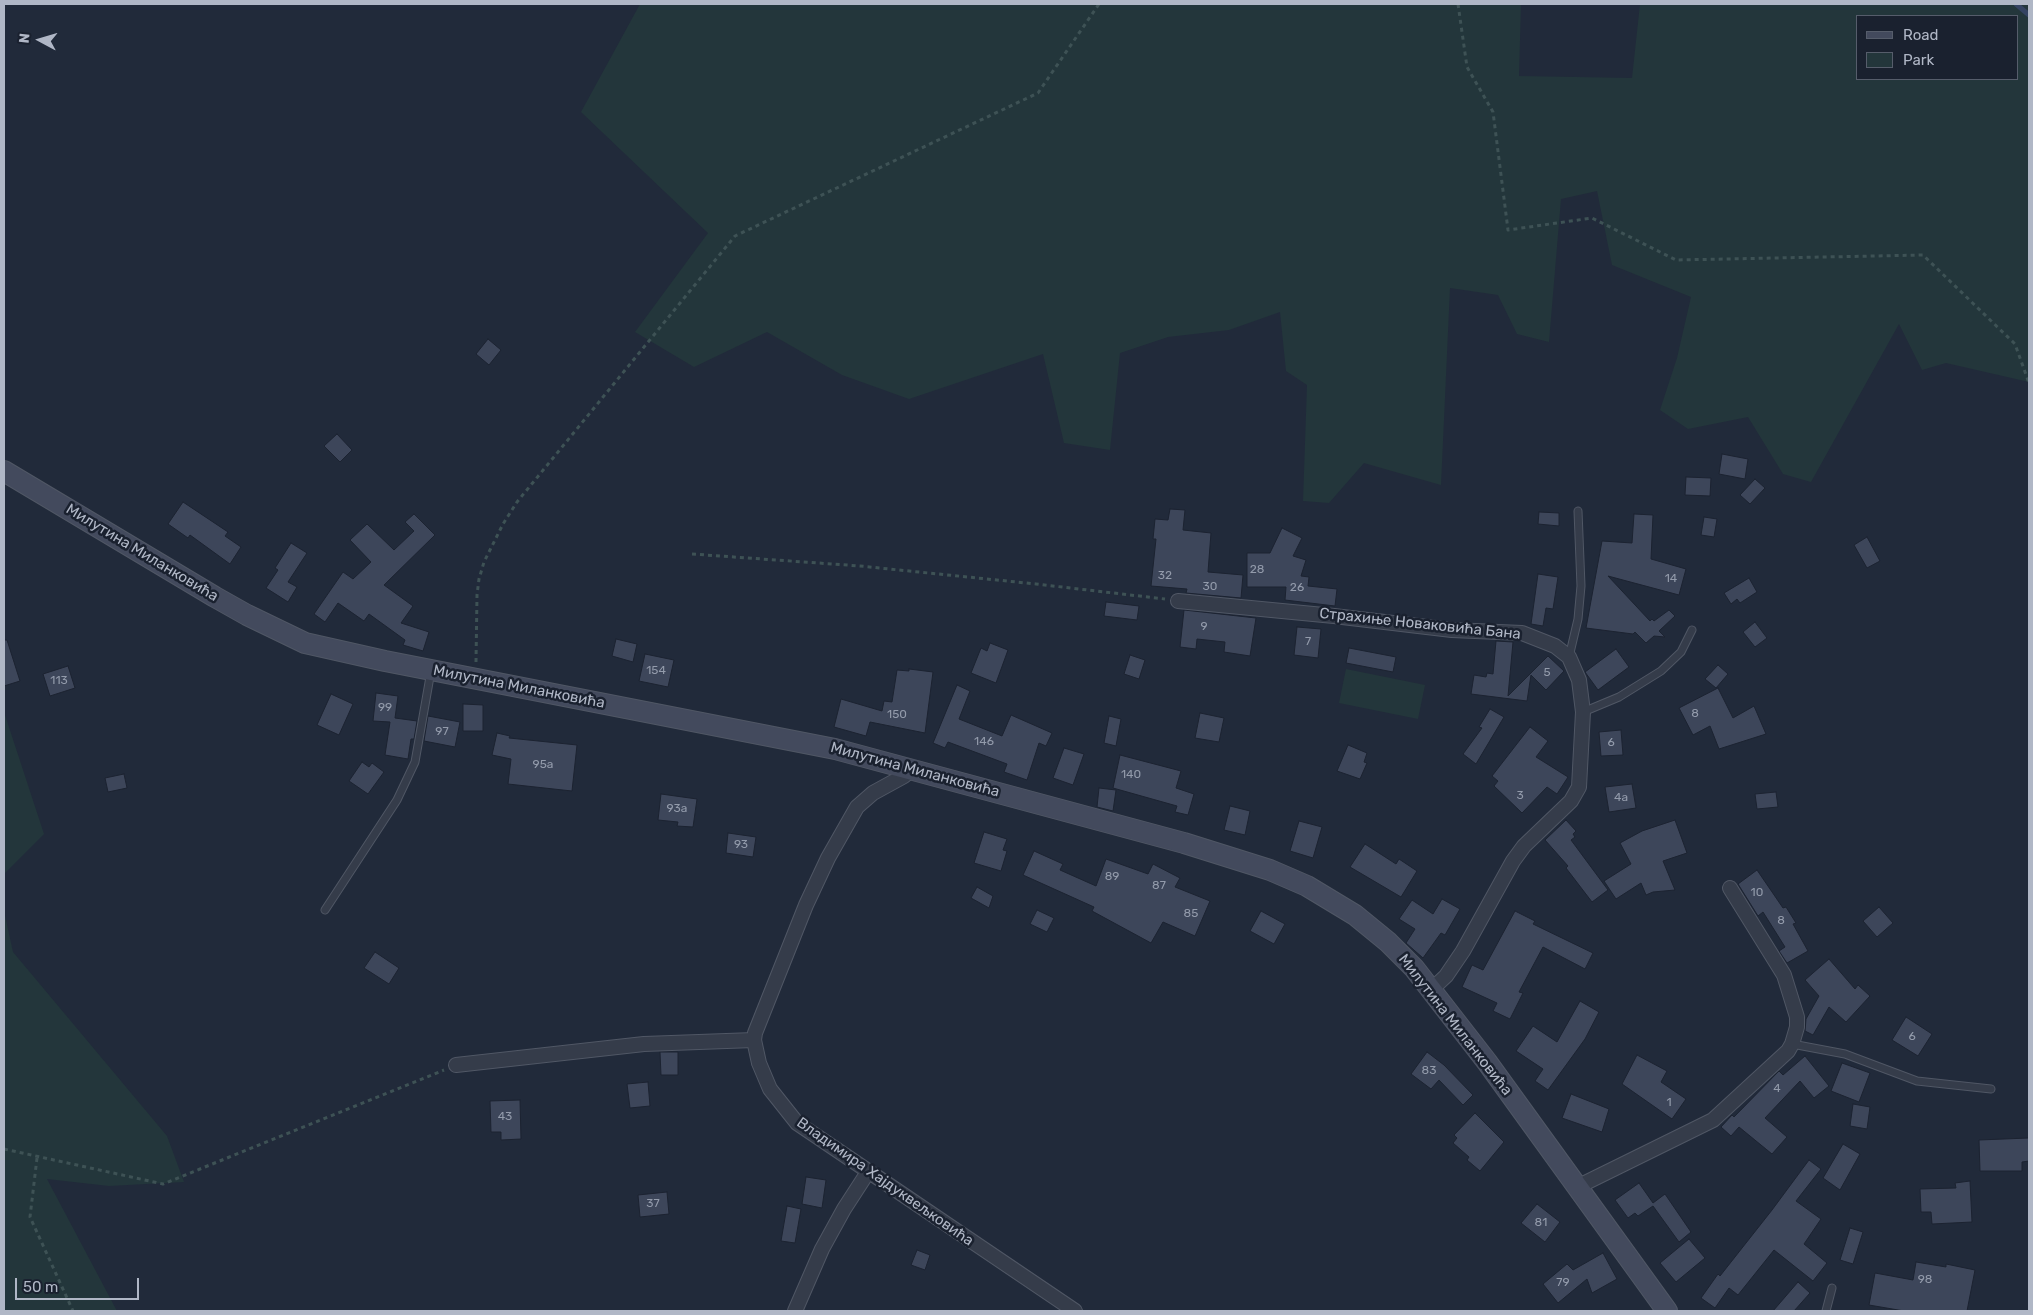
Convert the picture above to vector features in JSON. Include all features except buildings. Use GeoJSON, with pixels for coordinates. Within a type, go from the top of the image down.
{"type":"FeatureCollection","features":[{"type":"Feature","properties":{"kind":"main road","name":"Милутина Миланковића"},"geometry":{"type":"LineString","coordinates":[[4,472],[215,597],[286,634],[320,647],[835,749],[1184,843],[1285,876],[1323,894],[1368,925],[1401,954],[1431,990],[1478,1050],[1666,1311]]}},
{"type":"Feature","properties":{"kind":"street","name":"Страхиње Новаковића Бана"},"geometry":{"type":"LineString","coordinates":[[1178,601],[1325,615],[1452,630],[1522,633],[1555,646],[1569,657]]}},
{"type":"Feature","properties":{"kind":"street"},"geometry":{"type":"LineString","coordinates":[[1431,990],[1446,976],[1463,951],[1518,854],[1565,808],[1576,794],[1580,780],[1583,712],[1579,680],[1569,657]]}},
{"type":"Feature","properties":{"kind":"street"},"geometry":{"type":"LineString","coordinates":[[456,1065],[644,1044],[754,1040],[806,905],[852,813],[873,793],[904,776],[912,769]]}},
{"type":"Feature","properties":{"kind":"street"},"geometry":{"type":"LineString","coordinates":[[1577,1188],[1713,1120],[1788,1051],[1792,1044],[1797,1017],[1784,976],[1730,888]]}},
{"type":"Feature","properties":{"kind":"street","name":"Владимира Хајдуквељковића"},"geometry":{"type":"LineString","coordinates":[[754,1040],[764,1076],[787,1112],[810,1132],[1075,1311]]}},
{"type":"Feature","properties":{"kind":"street"},"geometry":{"type":"LineString","coordinates":[[795,1311],[808,1277],[822,1249],[844,1209],[868,1172]]}},
{"type":"Feature","properties":{"kind":"lane"},"geometry":{"type":"LineString","coordinates":[[1569,657],[1578,619],[1581,586],[1578,511]]}},
{"type":"Feature","properties":{"kind":"lane"},"geometry":{"type":"LineString","coordinates":[[1583,712],[1619,697],[1661,671],[1681,652],[1692,630]]}},
{"type":"Feature","properties":{"kind":"lane"},"geometry":{"type":"LineString","coordinates":[[325,910],[397,800],[415,762],[431,670]]}},
{"type":"Feature","properties":{"kind":"lane"},"geometry":{"type":"LineString","coordinates":[[1792,1044],[1845,1054],[1917,1081],[1991,1089]]}},
{"type":"Feature","properties":{"kind":"lane"},"geometry":{"type":"LineString","coordinates":[[1826,1311],[1832,1288]]}},
{"type":"Feature","properties":{"kind":"path"},"geometry":{"type":"LineString","coordinates":[[477,679],[476,616],[479,579],[484,562],[503,524],[517,502],[735,236],[1038,93],[1099,4]]}},
{"type":"Feature","properties":{"kind":"path"},"geometry":{"type":"LineString","coordinates":[[1458,4],[1467,66],[1493,112],[1508,230],[1592,218],[1676,260],[1923,255],[2016,344],[2029,383]]}},
{"type":"Feature","properties":{"kind":"path"},"geometry":{"type":"LineString","coordinates":[[692,554],[869,567],[1178,601]]}},
{"type":"Feature","properties":{"kind":"path"},"geometry":{"type":"LineString","coordinates":[[4,1149],[37,1158],[163,1184],[456,1065]]}},
{"type":"Feature","properties":{"kind":"path"},"geometry":{"type":"LineString","coordinates":[[37,1158],[30,1217],[73,1311]]}},
{"type":"Feature","properties":{"kind":"green space"},"geometry":{"type":"Polygon","coordinates":[[[640,4],[1521,4],[1519,76],[1632,78],[1640,4],[2029,4],[2029,382],[1946,363],[1922,370],[1899,324],[1811,482],[1783,474],[1748,417],[1688,429],[1660,410],[1677,358],[1691,297],[1612,265],[1597,191],[1561,199],[1549,342],[1517,334],[1498,295],[1450,288],[1441,485],[1364,463],[1329,503],[1303,501],[1307,385],[1286,371],[1280,312],[1229,330],[1168,337],[1120,353],[1110,450],[1064,443],[1043,354],[909,399],[842,375],[767,332],[694,367],[635,332],[708,233],[581,112],[640,4]]]}},
{"type":"Feature","properties":{"kind":"green space"},"geometry":{"type":"Polygon","coordinates":[[[1346,669],[1425,685],[1418,719],[1339,703],[1346,669]]]}},
{"type":"Feature","properties":{"kind":"green space"},"geometry":{"type":"Polygon","coordinates":[[[4,712],[44,834],[4,874],[4,712]]]}},
{"type":"Feature","properties":{"kind":"green space"},"geometry":{"type":"Polygon","coordinates":[[[4,911],[13,952],[167,1136],[184,1182],[109,1186],[47,1179],[117,1311],[4,1311],[4,911]]]}},
{"type":"Feature","properties":{"kind":"waterway"},"geometry":{"type":"LineString","coordinates":[[2016,4],[2029,15]]}}]}
